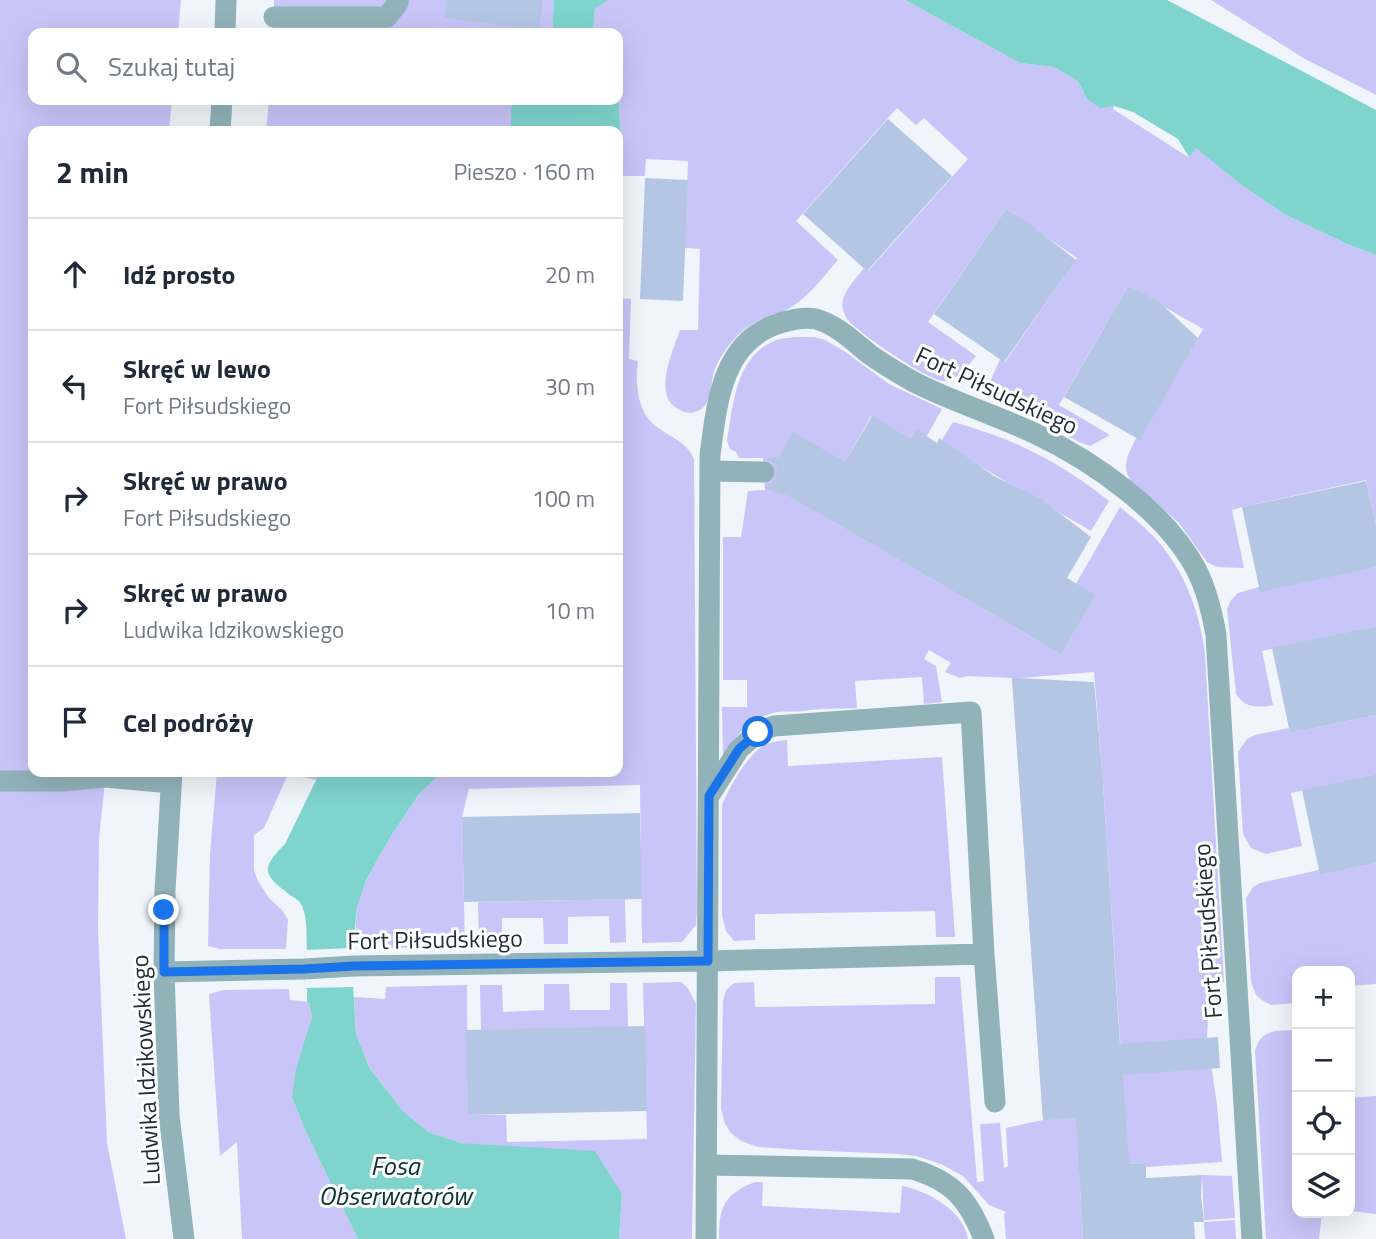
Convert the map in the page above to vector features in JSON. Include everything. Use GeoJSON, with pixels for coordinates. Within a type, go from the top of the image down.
{"type":"FeatureCollection","features":[{"type":"Feature","properties":{"kind":"street"},"geometry":{"type":"LineString","coordinates":[[225,28],[226,0]]}},
{"type":"Feature","properties":{"kind":"street"},"geometry":{"type":"LineString","coordinates":[[274,17],[387,17],[398,0]]}},
{"type":"Feature","properties":{"kind":"street"},"geometry":{"type":"LineString","coordinates":[[220,126],[222,105]]}},
{"type":"Feature","properties":{"kind":"street","name":"Fort Piłsudskiego"},"geometry":{"type":"LineString","coordinates":[[706,1239],[710,455],[720,391],[737,355],[747,341],[780,323],[815,318],[838,329],[892,370],[918,384],[1034,433],[1090,465],[1141,503],[1162,523],[1195,568],[1205,589],[1216,635],[1252,1239]]}},
{"type":"Feature","properties":{"kind":"street"},"geometry":{"type":"LineString","coordinates":[[710,471],[764,472]]}},
{"type":"Feature","properties":{"kind":"street"},"geometry":{"type":"LineString","coordinates":[[709,796],[739,749],[758,732],[774,726],[971,712],[995,1102]]}},
{"type":"Feature","properties":{"kind":"street"},"geometry":{"type":"LineString","coordinates":[[0,781],[62,781],[105,777],[172,778]]}},
{"type":"Feature","properties":{"kind":"street","name":"Ludwika Idzikowskiego"},"geometry":{"type":"LineString","coordinates":[[172,778],[164,891],[164,972],[169,1115],[184,1239]]}},
{"type":"Feature","properties":{"kind":"street"},"geometry":{"type":"LineString","coordinates":[[708,961],[984,954]]}},
{"type":"Feature","properties":{"kind":"street","name":"Fort Piłsudskiego"},"geometry":{"type":"LineString","coordinates":[[164,972],[354,966],[708,961]]}},
{"type":"Feature","properties":{"kind":"street"},"geometry":{"type":"LineString","coordinates":[[707,1165],[912,1170],[930,1175],[960,1195],[974,1215],[984,1239]]}},
{"type":"Feature","properties":{"kind":"shaded area"},"geometry":{"type":"Polygon","coordinates":[[[0,0],[181,0],[178,28],[28,28],[28,105],[172,105],[169,126],[28,126],[28,777],[105,777],[99,839],[98,928],[107,1143],[126,1239],[0,1239],[0,0]]]}},
{"type":"Feature","properties":{"kind":"shaded area"},"geometry":{"type":"Polygon","coordinates":[[[274,0],[554,0],[552,28],[273,28],[274,0]]]}},
{"type":"Feature","properties":{"kind":"shaded area"},"geometry":{"type":"Polygon","coordinates":[[[608,0],[905,0],[1020,63],[1054,67],[1078,81],[1087,99],[1114,106],[1113,109],[1188,157],[1196,147],[1239,183],[1284,214],[1376,255],[1376,524],[1366,480],[1242,507],[1232,510],[1244,568],[1217,567],[1207,562],[1179,523],[1130,480],[1126,469],[1127,459],[1136,438],[1140,439],[1203,329],[1128,286],[1059,405],[1110,435],[1090,446],[998,403],[990,382],[1000,359],[1005,362],[1077,258],[1006,209],[928,322],[976,356],[958,376],[943,381],[935,379],[894,355],[854,326],[847,319],[842,304],[849,288],[864,268],[868,271],[968,159],[924,118],[916,125],[897,108],[796,221],[838,260],[792,307],[755,322],[733,340],[716,367],[703,408],[691,413],[678,409],[666,394],[669,361],[680,330],[698,330],[700,249],[685,248],[688,161],[646,159],[645,176],[623,176],[623,126],[620,126],[619,105],[623,105],[623,28],[593,28],[595,7],[608,0]]]}},
{"type":"Feature","properties":{"kind":"shaded area"},"geometry":{"type":"Polygon","coordinates":[[[1211,0],[1376,0],[1376,95],[1305,59],[1211,0]]]}},
{"type":"Feature","properties":{"kind":"shaded area"},"geometry":{"type":"Polygon","coordinates":[[[269,105],[512,105],[511,126],[266,126],[269,105]]]}},
{"type":"Feature","properties":{"kind":"shaded area"},"geometry":{"type":"Polygon","coordinates":[[[623,298],[631,299],[629,359],[638,361],[637,388],[641,406],[650,421],[683,444],[694,459],[696,925],[682,942],[642,943],[640,785],[469,789],[462,817],[465,946],[384,948],[384,938],[355,938],[357,908],[366,880],[419,794],[437,777],[623,777],[623,298]]]}},
{"type":"Feature","properties":{"kind":"shaded area"},"geometry":{"type":"Polygon","coordinates":[[[793,337],[825,340],[889,384],[942,409],[906,473],[918,431],[916,429],[910,438],[871,416],[817,512],[1042,643],[1120,507],[1167,552],[1183,579],[1195,608],[1205,654],[1224,982],[1207,983],[1207,1037],[1222,1162],[1146,1167],[1146,1163],[1079,1167],[1083,1239],[1006,1239],[1006,1212],[989,1205],[963,1176],[941,1164],[916,1156],[898,1154],[758,1147],[741,1141],[725,1124],[721,1109],[723,1001],[726,990],[734,983],[754,982],[755,1007],[935,1004],[935,977],[960,977],[977,1182],[984,1181],[980,1124],[1000,1123],[1004,1168],[1008,1166],[1006,1128],[1043,1120],[1012,678],[960,678],[945,672],[951,663],[929,650],[924,659],[936,666],[942,702],[924,704],[922,677],[855,681],[857,708],[768,714],[745,728],[723,755],[722,707],[747,707],[747,680],[723,680],[723,537],[741,537],[748,491],[765,490],[763,458],[739,458],[736,452],[730,449],[727,441],[731,413],[738,384],[751,359],[774,341],[793,337]],[[1094,672],[1020,678],[1056,680],[1087,1117],[1125,1114],[1094,672]]]}},
{"type":"Feature","properties":{"kind":"shaded area"},"geometry":{"type":"Polygon","coordinates":[[[953,422],[995,435],[1045,458],[1083,481],[1109,501],[1091,531],[940,443],[953,422]]]}},
{"type":"Feature","properties":{"kind":"shaded area"},"geometry":{"type":"Polygon","coordinates":[[[1376,567],[1376,626],[1262,651],[1273,705],[1252,706],[1240,699],[1236,694],[1227,609],[1238,593],[1376,567]]]}},
{"type":"Feature","properties":{"kind":"shaded area"},"geometry":{"type":"Polygon","coordinates":[[[1376,715],[1376,774],[1291,793],[1302,846],[1266,854],[1251,848],[1243,834],[1238,752],[1247,739],[1289,728],[1290,733],[1376,715]]]}},
{"type":"Feature","properties":{"kind":"shaded area"},"geometry":{"type":"Polygon","coordinates":[[[787,740],[788,766],[942,757],[955,937],[936,937],[935,911],[755,914],[755,940],[734,941],[726,931],[722,916],[722,805],[734,780],[759,749],[772,742],[787,740]]]}},
{"type":"Feature","properties":{"kind":"shaded area"},"geometry":{"type":"Polygon","coordinates":[[[217,777],[287,777],[264,828],[254,835],[254,870],[258,881],[288,920],[286,949],[220,949],[208,946],[210,854],[217,777]]]}},
{"type":"Feature","properties":{"kind":"shaded area"},"geometry":{"type":"Polygon","coordinates":[[[1376,863],[1376,984],[1355,986],[1355,966],[1292,966],[1292,1003],[1271,1005],[1256,995],[1251,982],[1246,898],[1253,887],[1260,883],[1319,870],[1320,875],[1376,863]]]}},
{"type":"Feature","properties":{"kind":"shaded area"},"geometry":{"type":"Polygon","coordinates":[[[625,899],[626,942],[610,943],[609,916],[568,917],[568,944],[544,944],[543,918],[502,918],[502,945],[479,946],[478,902],[625,899]]]}},
{"type":"Feature","properties":{"kind":"shaded area"},"geometry":{"type":"Polygon","coordinates":[[[681,982],[688,988],[696,1004],[692,1239],[619,1239],[622,1194],[500,1146],[460,1143],[428,1132],[403,1111],[370,1069],[356,1034],[354,997],[385,999],[386,987],[467,985],[468,1115],[506,1115],[507,1142],[647,1139],[643,983],[681,982]]]}},
{"type":"Feature","properties":{"kind":"shaded area"},"geometry":{"type":"Polygon","coordinates":[[[610,983],[627,983],[628,1027],[481,1030],[480,985],[502,985],[503,1012],[544,1010],[544,984],[569,984],[570,1010],[610,1010],[610,983]]]}},
{"type":"Feature","properties":{"kind":"shaded area"},"geometry":{"type":"Polygon","coordinates":[[[289,989],[290,1000],[309,1002],[312,1017],[292,1097],[305,1130],[358,1239],[242,1239],[237,1142],[220,1156],[209,994],[224,990],[289,989]]]}},
{"type":"Feature","properties":{"kind":"shaded area"},"geometry":{"type":"Polygon","coordinates":[[[1292,1030],[1292,1218],[1321,1218],[1319,1239],[1266,1239],[1255,1050],[1266,1034],[1292,1030]]]}},
{"type":"Feature","properties":{"kind":"shaded area"},"geometry":{"type":"Polygon","coordinates":[[[1376,1096],[1376,1214],[1355,1212],[1355,1098],[1376,1096]]]}},
{"type":"Feature","properties":{"kind":"shaded area"},"geometry":{"type":"Polygon","coordinates":[[[1202,1175],[1232,1176],[1235,1218],[1204,1220],[1202,1175]]]}},
{"type":"Feature","properties":{"kind":"shaded area"},"geometry":{"type":"Polygon","coordinates":[[[755,1182],[763,1182],[762,1206],[900,1213],[902,1186],[923,1192],[952,1211],[960,1220],[968,1239],[719,1239],[720,1218],[725,1203],[736,1191],[755,1182]]]}},
{"type":"Feature","properties":{"kind":"shaded area"},"geometry":{"type":"Polygon","coordinates":[[[1235,1220],[1236,1239],[1205,1239],[1204,1222],[1235,1220]]]}},
{"type":"Feature","properties":{"kind":"water"},"geometry":{"type":"Polygon","coordinates":[[[554,0],[608,0],[595,8],[593,28],[552,28],[554,0]]]}},
{"type":"Feature","properties":{"kind":"water"},"geometry":{"type":"Polygon","coordinates":[[[905,0],[1167,0],[1376,110],[1376,255],[1284,214],[1239,183],[1196,148],[1189,157],[1178,139],[1133,112],[1114,106],[1100,108],[1087,99],[1078,81],[1054,67],[1020,63],[905,0]]]}},
{"type":"Feature","properties":{"kind":"water"},"geometry":{"type":"Polygon","coordinates":[[[512,105],[619,105],[620,126],[511,126],[512,105]]]}},
{"type":"Feature","properties":{"kind":"water","name":"Fosa Obserwatorów"},"geometry":{"type":"Polygon","coordinates":[[[318,777],[437,777],[419,794],[391,836],[366,880],[357,908],[353,948],[356,1034],[370,1069],[403,1111],[428,1132],[461,1143],[595,1151],[622,1194],[619,1239],[358,1239],[305,1130],[292,1097],[296,1069],[312,1017],[305,988],[304,950],[307,950],[304,912],[300,903],[275,882],[268,872],[271,860],[285,844],[318,777]]]}},
{"type":"Feature","properties":{"kind":"pier"},"geometry":{"type":"Polygon","coordinates":[[[353,948],[354,987],[305,988],[304,950],[353,948]]]}},
{"type":"Feature","properties":{"kind":"building"},"geometry":{"type":"Polygon","coordinates":[[[446,0],[543,0],[539,28],[445,18],[446,0]]]}},
{"type":"Feature","properties":{"kind":"building"},"geometry":{"type":"Polygon","coordinates":[[[888,119],[952,176],[867,271],[803,214],[888,119]]]}},
{"type":"Feature","properties":{"kind":"building"},"geometry":{"type":"Polygon","coordinates":[[[645,178],[688,180],[683,301],[640,299],[645,178]]]}},
{"type":"Feature","properties":{"kind":"building"},"geometry":{"type":"Polygon","coordinates":[[[1006,209],[1076,260],[1004,362],[934,314],[1006,209]]]}},
{"type":"Feature","properties":{"kind":"building"},"geometry":{"type":"Polygon","coordinates":[[[1128,286],[1158,301],[1198,338],[1140,440],[1064,397],[1128,286]]]}},
{"type":"Feature","properties":{"kind":"building"},"geometry":{"type":"Polygon","coordinates":[[[872,416],[910,438],[916,429],[937,443],[939,438],[994,476],[1041,499],[1091,537],[1067,578],[1095,595],[1061,654],[789,496],[765,489],[765,485],[775,479],[777,472],[771,461],[763,458],[779,457],[793,432],[845,462],[872,416]]]}},
{"type":"Feature","properties":{"kind":"building"},"geometry":{"type":"Polygon","coordinates":[[[1366,481],[1376,524],[1376,567],[1260,592],[1242,507],[1366,481]]]}},
{"type":"Feature","properties":{"kind":"building"},"geometry":{"type":"Polygon","coordinates":[[[1376,626],[1376,715],[1290,733],[1272,648],[1376,626]]]}},
{"type":"Feature","properties":{"kind":"building"},"geometry":{"type":"Polygon","coordinates":[[[1012,678],[1094,682],[1120,1044],[1218,1037],[1220,1068],[1123,1075],[1129,1164],[1146,1163],[1146,1178],[1202,1175],[1204,1222],[1194,1222],[1195,1239],[1083,1239],[1076,1118],[1043,1120],[1012,678]]]}},
{"type":"Feature","properties":{"kind":"building"},"geometry":{"type":"Polygon","coordinates":[[[1376,774],[1376,863],[1320,875],[1302,790],[1376,774]]]}},
{"type":"Feature","properties":{"kind":"building"},"geometry":{"type":"Polygon","coordinates":[[[640,813],[642,899],[464,902],[462,817],[640,813]]]}},
{"type":"Feature","properties":{"kind":"building"},"geometry":{"type":"Polygon","coordinates":[[[645,1026],[647,1111],[468,1115],[466,1030],[645,1026]]]}},
{"type":"Feature","properties":{"kind":"route"},"geometry":{"type":"LineString","coordinates":[[164,910],[164,972],[354,966],[708,961],[709,796],[739,749],[758,732]]}}]}
